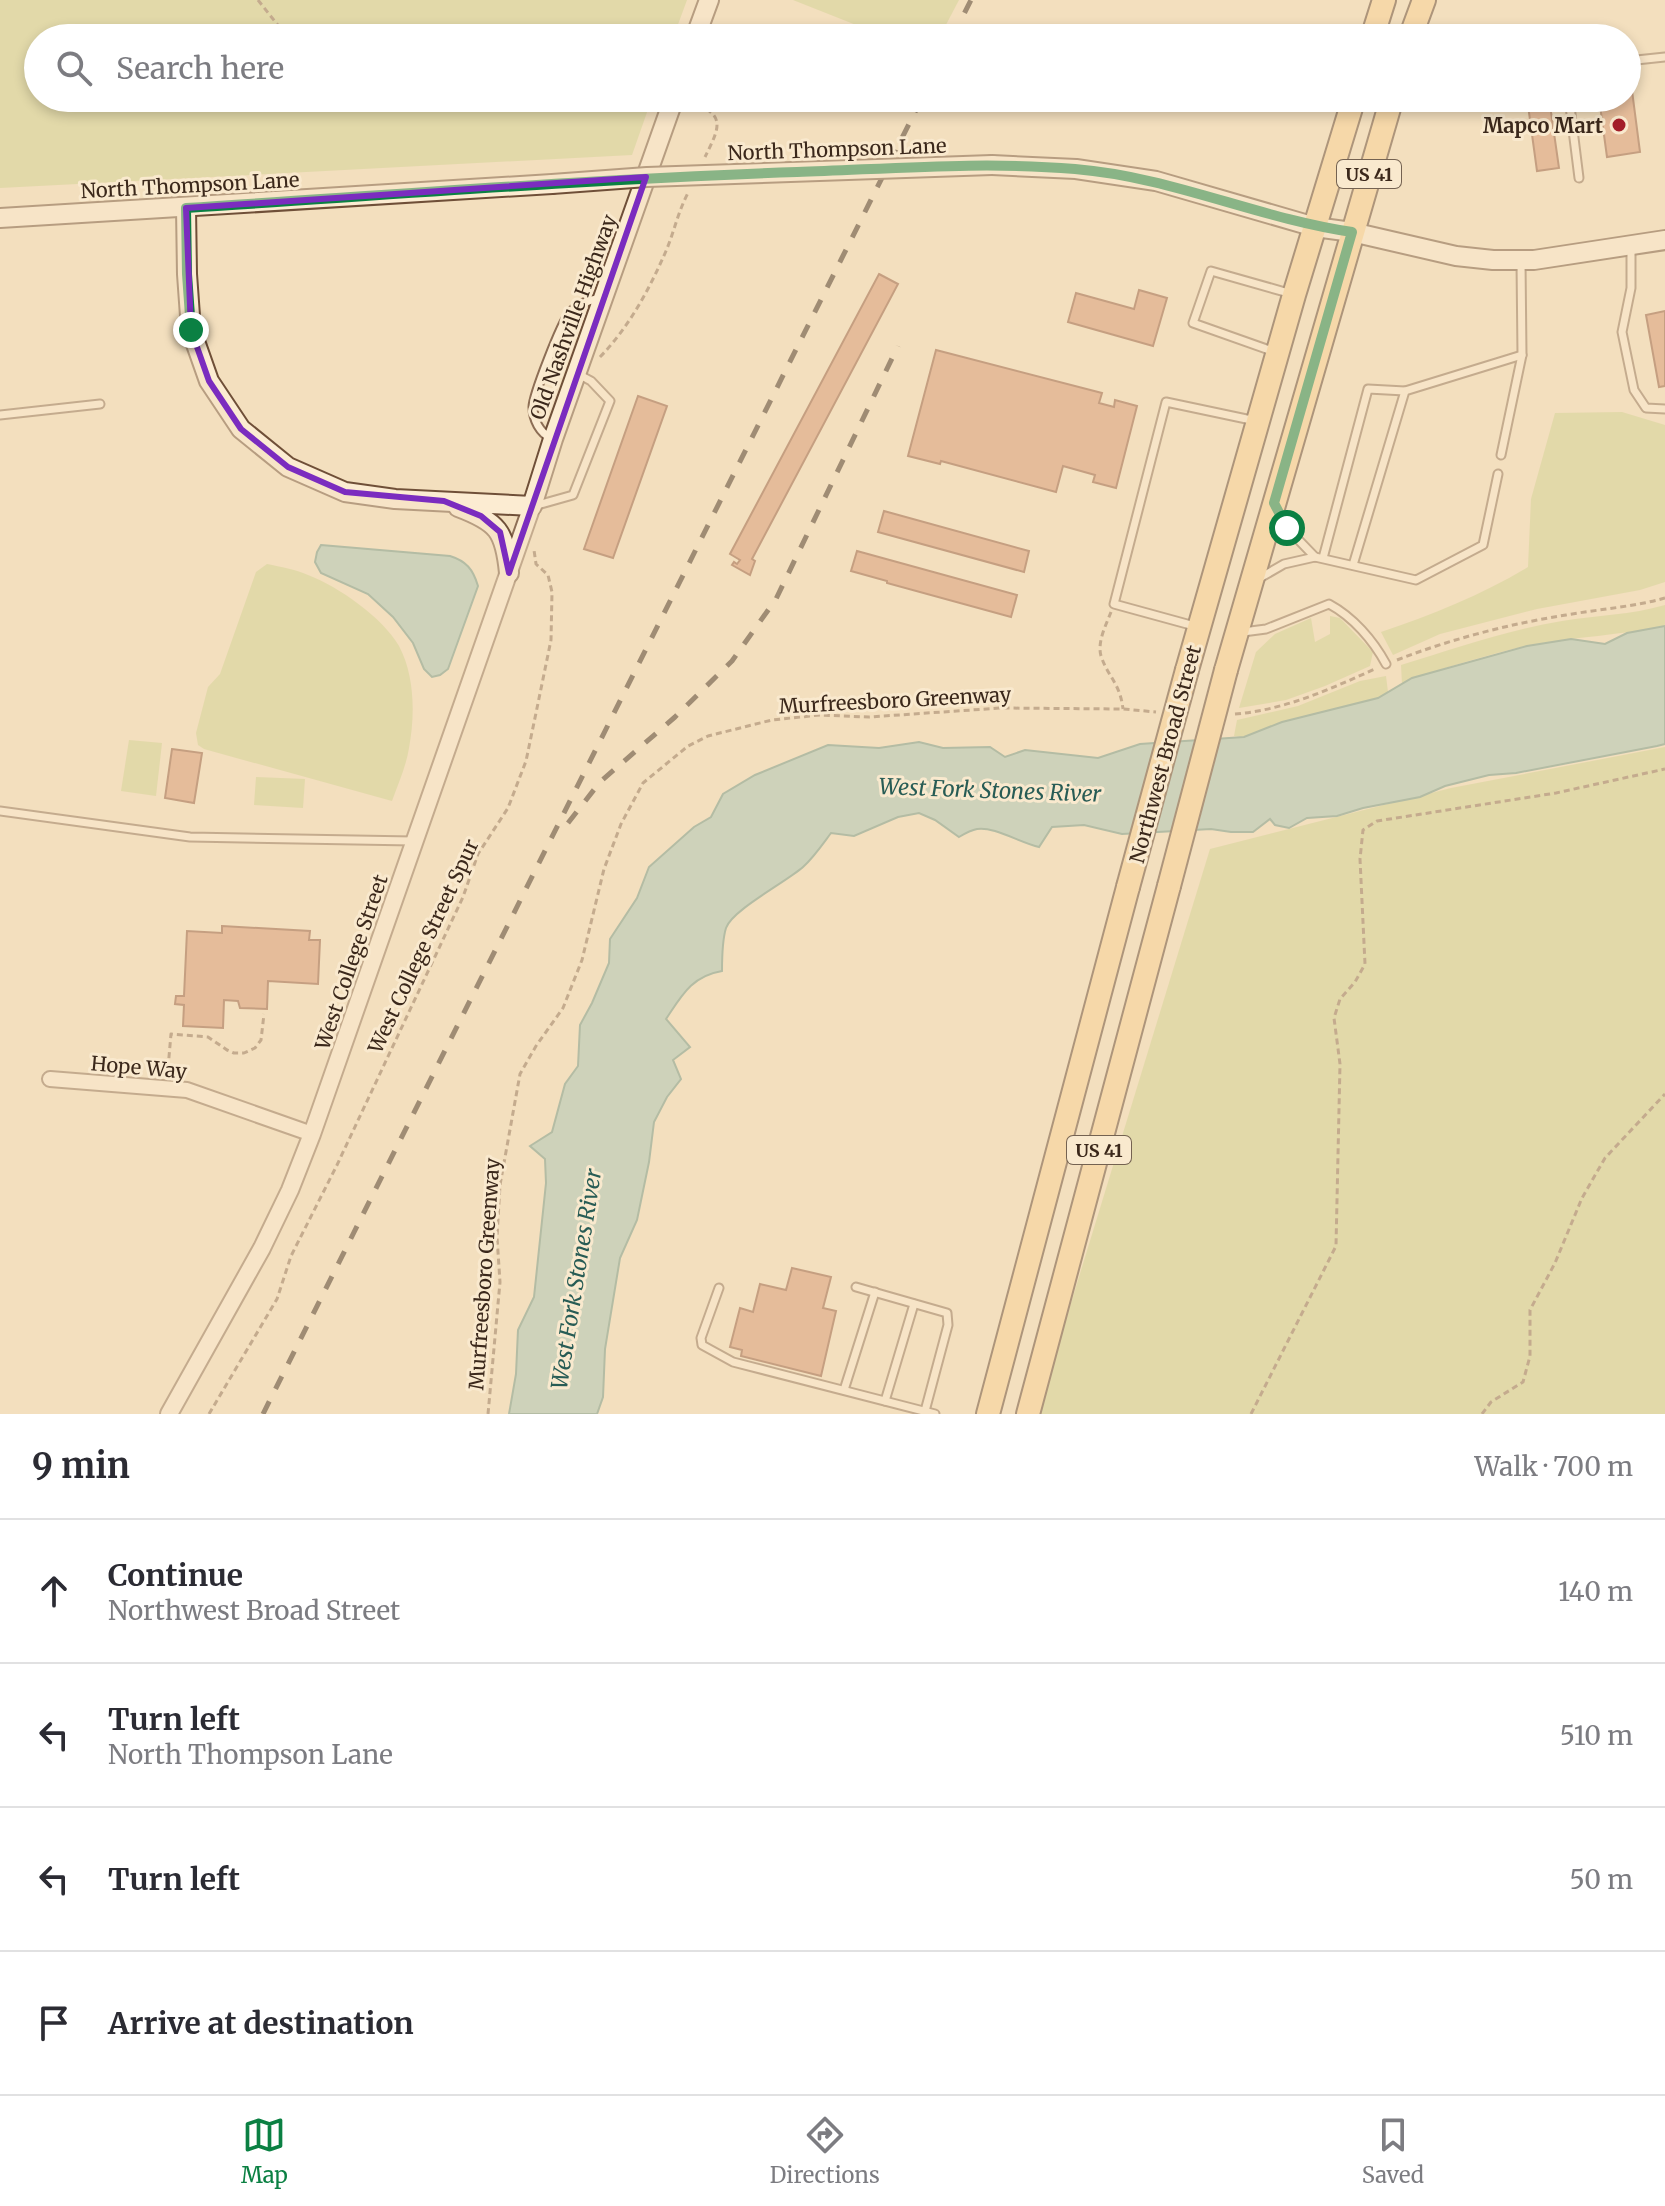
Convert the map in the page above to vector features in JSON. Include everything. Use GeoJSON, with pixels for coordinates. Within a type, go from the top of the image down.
{"type":"FeatureCollection","features":[{"type":"Feature","properties":{"kind":"main road"},"geometry":{"type":"LineString","coordinates":[[700,24],[709,0]]}},
{"type":"Feature","properties":{"kind":"main road"},"geometry":{"type":"LineString","coordinates":[[1376,24],[1384,0]]}},
{"type":"Feature","properties":{"kind":"main road"},"geometry":{"type":"LineString","coordinates":[[1415,24],[1424,0]]}},
{"type":"Feature","properties":{"kind":"main road","name":"Old Nashville Highway"},"geometry":{"type":"LineString","coordinates":[[532,506],[553,439],[584,377],[604,298],[674,112]]}},
{"type":"Feature","properties":{"kind":"main road","name":"Northwest Broad Street"},"geometry":{"type":"LineString","coordinates":[[988,1414],[1187,670],[1350,112]]}},
{"type":"Feature","properties":{"kind":"main road","name":"Northwest Broad Street"},"geometry":{"type":"LineString","coordinates":[[1028,1414],[1226,670],[1388,112]]}},
{"type":"Feature","properties":{"kind":"main road","name":"North Thompson Lane"},"geometry":{"type":"LineString","coordinates":[[0,218],[647,177],[992,165],[1076,169],[1156,181],[1315,227],[1352,232],[1456,256],[1521,260],[1665,240]]}},
{"type":"Feature","properties":{"kind":"main road"},"geometry":{"type":"LineString","coordinates":[[186,208],[191,330],[209,381],[241,429],[288,467],[345,492],[395,499],[532,506]]}},
{"type":"Feature","properties":{"kind":"main road"},"geometry":{"type":"LineString","coordinates":[[444,501],[481,516],[500,532],[506,546],[509,573]]}},
{"type":"Feature","properties":{"kind":"street","name":"West College Street"},"geometry":{"type":"LineString","coordinates":[[169,1414],[262,1248],[290,1190],[532,506]]}},
{"type":"Feature","properties":{"kind":"street","name":"Hope Way"},"geometry":{"type":"LineString","coordinates":[[50,1079],[187,1090],[312,1134]]}},
{"type":"Feature","properties":{"kind":"lane"},"geometry":{"type":"LineString","coordinates":[[1641,60],[1665,57]]}},
{"type":"Feature","properties":{"kind":"lane"},"geometry":{"type":"LineString","coordinates":[[1571,112],[1579,178]]}},
{"type":"Feature","properties":{"kind":"lane"},"geometry":{"type":"LineString","coordinates":[[1631,246],[1631,288],[1622,332],[1634,390],[1646,408],[1665,409]]}},
{"type":"Feature","properties":{"kind":"lane"},"geometry":{"type":"LineString","coordinates":[[1501,455],[1522,355],[1521,260]]}},
{"type":"Feature","properties":{"kind":"lane"},"geometry":{"type":"LineString","coordinates":[[1278,353],[1193,323],[1211,271],[1294,295]]}},
{"type":"Feature","properties":{"kind":"lane"},"geometry":{"type":"LineString","coordinates":[[553,439],[537,426],[533,407],[541,381],[569,313],[586,300],[604,298]]}},
{"type":"Feature","properties":{"kind":"lane"},"geometry":{"type":"LineString","coordinates":[[1319,558],[1334,526],[1368,389],[1405,391],[1522,355]]}},
{"type":"Feature","properties":{"kind":"lane"},"geometry":{"type":"LineString","coordinates":[[532,506],[573,495],[610,401],[584,377]]}},
{"type":"Feature","properties":{"kind":"lane"},"geometry":{"type":"LineString","coordinates":[[1353,565],[1380,459],[1391,438],[1405,391]]}},
{"type":"Feature","properties":{"kind":"lane"},"geometry":{"type":"LineString","coordinates":[[1199,627],[1114,604],[1166,402],[1258,422]]}},
{"type":"Feature","properties":{"kind":"lane"},"geometry":{"type":"LineString","coordinates":[[0,415],[100,404]]}},
{"type":"Feature","properties":{"kind":"lane"},"geometry":{"type":"LineString","coordinates":[[1387,416],[1397,419]]}},
{"type":"Feature","properties":{"kind":"lane"},"geometry":{"type":"LineString","coordinates":[[1382,435],[1391,438]]}},
{"type":"Feature","properties":{"kind":"lane"},"geometry":{"type":"LineString","coordinates":[[1251,583],[1284,564],[1319,558],[1416,580],[1483,545],[1498,474]]}},
{"type":"Feature","properties":{"kind":"lane"},"geometry":{"type":"LineString","coordinates":[[1274,503],[1287,528],[1319,558]]}},
{"type":"Feature","properties":{"kind":"lane"},"geometry":{"type":"LineString","coordinates":[[1237,633],[1266,629],[1329,604],[1343,612],[1362,631],[1386,664]]}},
{"type":"Feature","properties":{"kind":"lane"},"geometry":{"type":"LineString","coordinates":[[0,811],[190,837],[415,841]]}},
{"type":"Feature","properties":{"kind":"lane"},"geometry":{"type":"LineString","coordinates":[[856,1287],[947,1313],[948,1325],[925,1411]]}},
{"type":"Feature","properties":{"kind":"lane"},"geometry":{"type":"LineString","coordinates":[[719,1288],[701,1338],[702,1345],[733,1362],[935,1414]]}},
{"type":"Feature","properties":{"kind":"lane"},"geometry":{"type":"LineString","coordinates":[[844,1390],[875,1292]]}},
{"type":"Feature","properties":{"kind":"lane"},"geometry":{"type":"LineString","coordinates":[[885,1401],[914,1304]]}},
{"type":"Feature","properties":{"kind":"path"},"geometry":{"type":"LineString","coordinates":[[258,0],[277,24]]}},
{"type":"Feature","properties":{"kind":"path"},"geometry":{"type":"LineString","coordinates":[[704,159],[716,134],[718,123],[713,112]]}},
{"type":"Feature","properties":{"kind":"path"},"geometry":{"type":"LineString","coordinates":[[584,377],[620,336],[642,301],[692,184]]}},
{"type":"Feature","properties":{"kind":"path","name":"West College Street Spur"},"geometry":{"type":"LineString","coordinates":[[209,1414],[277,1299],[291,1256],[463,897],[478,854],[508,808],[526,761],[551,640],[552,592],[548,575],[536,564],[534,548]]}},
{"type":"Feature","properties":{"kind":"path"},"geometry":{"type":"LineString","coordinates":[[1234,714],[1285,705],[1431,646],[1564,615],[1640,605],[1665,598]]}},
{"type":"Feature","properties":{"kind":"path"},"geometry":{"type":"LineString","coordinates":[[1114,604],[1103,631],[1101,655],[1118,685],[1123,709]]}},
{"type":"Feature","properties":{"kind":"path","name":"Murfreesboro Greenway"},"geometry":{"type":"LineString","coordinates":[[488,1414],[500,1282],[497,1237],[500,1185],[520,1074],[563,1008],[582,960],[604,869],[621,824],[643,783],[688,746],[708,736],[772,720],[820,715],[869,717],[1001,708],[1123,709],[1164,713]]}},
{"type":"Feature","properties":{"kind":"path"},"geometry":{"type":"LineString","coordinates":[[1251,1414],[1336,1246],[1340,1064],[1334,1018],[1340,999],[1365,964],[1360,859],[1363,830],[1377,821],[1556,793],[1665,769]]}},
{"type":"Feature","properties":{"kind":"path"},"geometry":{"type":"LineString","coordinates":[[168,1068],[171,1034],[208,1037],[227,1050],[244,1053],[255,1048],[261,1040],[264,1014]]}},
{"type":"Feature","properties":{"kind":"path"},"geometry":{"type":"LineString","coordinates":[[1482,1414],[1491,1402],[1523,1382],[1530,1356],[1530,1310],[1597,1171],[1605,1158],[1665,1094]]}},
{"type":"Feature","properties":{"kind":"highlighted area"},"geometry":{"type":"Polygon","coordinates":[[[646,177],[509,573],[500,532],[481,516],[444,501],[345,492],[288,467],[241,429],[209,381],[191,330],[186,208],[646,177]]]}},
{"type":"Feature","properties":{"kind":"green space"},"geometry":{"type":"Polygon","coordinates":[[[0,0],[687,0],[678,24],[24,24],[24,112],[647,112],[632,155],[0,188],[0,0]]]}},
{"type":"Feature","properties":{"kind":"green space"},"geometry":{"type":"Polygon","coordinates":[[[793,0],[959,0],[946,24],[854,24],[793,0]]]}},
{"type":"Feature","properties":{"kind":"green space"},"geometry":{"type":"Polygon","coordinates":[[[1622,412],[1665,425],[1665,582],[1640,590],[1537,609],[1440,634],[1393,655],[1381,632],[1457,603],[1528,567],[1531,499],[1555,413],[1622,412]]]}},
{"type":"Feature","properties":{"kind":"green space"},"geometry":{"type":"Polygon","coordinates":[[[267,564],[303,573],[346,595],[382,624],[399,646],[411,683],[412,723],[406,762],[392,801],[198,745],[196,733],[208,687],[220,674],[256,572],[267,564]]]}},
{"type":"Feature","properties":{"kind":"green space"},"geometry":{"type":"Polygon","coordinates":[[[1665,605],[1665,626],[1516,648],[1412,678],[1402,684],[1401,665],[1480,640],[1541,625],[1665,605]]]}},
{"type":"Feature","properties":{"kind":"green space"},"geometry":{"type":"Polygon","coordinates":[[[1330,616],[1340,618],[1373,652],[1370,666],[1286,700],[1239,708],[1256,652],[1275,634],[1311,618],[1315,642],[1330,634],[1330,616]]]}},
{"type":"Feature","properties":{"kind":"green space"},"geometry":{"type":"Polygon","coordinates":[[[1386,676],[1388,692],[1378,698],[1282,722],[1244,737],[1234,736],[1237,720],[1298,706],[1360,681],[1386,676]]]}},
{"type":"Feature","properties":{"kind":"green space"},"geometry":{"type":"Polygon","coordinates":[[[129,740],[162,743],[156,796],[121,791],[129,740]]]}},
{"type":"Feature","properties":{"kind":"green space"},"geometry":{"type":"Polygon","coordinates":[[[1665,747],[1665,1414],[1037,1414],[1210,849],[1451,788],[1665,747]]]}},
{"type":"Feature","properties":{"kind":"green space"},"geometry":{"type":"Polygon","coordinates":[[[256,777],[305,779],[303,808],[254,805],[256,777]]]}},
{"type":"Feature","properties":{"kind":"water"},"geometry":{"type":"Polygon","coordinates":[[[321,545],[450,556],[468,566],[478,586],[448,669],[432,677],[424,669],[413,643],[393,617],[368,594],[321,573],[315,562],[321,545]]]}},
{"type":"Feature","properties":{"kind":"water","name":"West Fork Stones River"},"geometry":{"type":"Polygon","coordinates":[[[1665,626],[1665,744],[1657,746],[1516,773],[1489,775],[1445,786],[1420,797],[1337,816],[1307,818],[1289,828],[1275,825],[1270,819],[1253,832],[1211,829],[1122,834],[1084,825],[1052,827],[1039,847],[984,829],[972,830],[959,837],[919,813],[898,817],[854,836],[831,833],[803,867],[730,921],[724,938],[722,971],[695,982],[666,1019],[690,1047],[673,1060],[681,1079],[654,1122],[637,1220],[620,1258],[605,1349],[603,1397],[597,1414],[509,1414],[516,1374],[518,1330],[534,1297],[546,1183],[545,1159],[530,1146],[552,1132],[565,1084],[578,1066],[580,1025],[609,963],[610,939],[637,898],[649,867],[694,827],[711,817],[723,794],[755,775],[828,745],[879,748],[919,742],[943,748],[990,747],[1005,757],[1025,750],[1098,758],[1140,744],[1244,737],[1282,722],[1378,698],[1412,678],[1527,646],[1571,639],[1605,644],[1627,633],[1665,626]]]}},
{"type":"Feature","properties":{"kind":"building"},"geometry":{"type":"Polygon","coordinates":[[[1529,112],[1551,112],[1559,168],[1537,171],[1529,112]]]}},
{"type":"Feature","properties":{"kind":"building","name":"Mapco Mart"},"geometry":{"type":"Polygon","coordinates":[[[1601,112],[1635,112],[1640,152],[1607,157],[1601,112]]]}},
{"type":"Feature","properties":{"kind":"building"},"geometry":{"type":"Polygon","coordinates":[[[879,274],[898,284],[752,559],[755,561],[750,575],[732,565],[740,560],[730,554],[879,274]]]}},
{"type":"Feature","properties":{"kind":"building"},"geometry":{"type":"Polygon","coordinates":[[[1139,290],[1167,298],[1153,346],[1068,322],[1076,293],[1134,309],[1139,290]]]}},
{"type":"Feature","properties":{"kind":"building"},"geometry":{"type":"Polygon","coordinates":[[[1665,311],[1665,386],[1659,387],[1646,315],[1665,311]]]}},
{"type":"Feature","properties":{"kind":"building"},"geometry":{"type":"Polygon","coordinates":[[[936,350],[1102,393],[1099,403],[1114,407],[1115,400],[1137,406],[1116,488],[1093,482],[1095,475],[1063,466],[1056,492],[941,461],[940,464],[908,456],[936,350]]]}},
{"type":"Feature","properties":{"kind":"building"},"geometry":{"type":"Polygon","coordinates":[[[638,396],[667,406],[613,558],[584,549],[638,396]]]}},
{"type":"Feature","properties":{"kind":"building"},"geometry":{"type":"Polygon","coordinates":[[[884,511],[1029,551],[1024,572],[878,532],[884,511]]]}},
{"type":"Feature","properties":{"kind":"building"},"geometry":{"type":"Polygon","coordinates":[[[857,551],[1017,595],[1011,617],[851,571],[857,551]]]}},
{"type":"Feature","properties":{"kind":"building"},"geometry":{"type":"Polygon","coordinates":[[[172,749],[202,753],[194,803],[165,798],[172,749]]]}},
{"type":"Feature","properties":{"kind":"building"},"geometry":{"type":"Polygon","coordinates":[[[222,926],[310,931],[309,940],[320,940],[318,984],[268,981],[267,1009],[240,1008],[238,1001],[224,1000],[223,1028],[183,1026],[184,1005],[175,1004],[176,996],[184,996],[187,931],[222,933],[222,926]]]}},
{"type":"Feature","properties":{"kind":"building"},"geometry":{"type":"Polygon","coordinates":[[[792,1268],[831,1277],[823,1308],[836,1311],[821,1376],[741,1356],[742,1350],[730,1347],[740,1308],[753,1312],[760,1284],[786,1290],[792,1268]]]}},
{"type":"Feature","properties":{"kind":"railway"},"geometry":{"type":"LineString","coordinates":[[959,24],[971,0]]}},
{"type":"Feature","properties":{"kind":"railway"},"geometry":{"type":"LineString","coordinates":[[263,1414],[915,112]]}},
{"type":"Feature","properties":{"kind":"railway"},"geometry":{"type":"LineString","coordinates":[[568,823],[600,782],[675,717],[732,661],[776,599],[898,346]]}},
{"type":"Feature","properties":{"kind":"place","name":"Mapco Mart"},"geometry":{"type":"Point","coordinates":[1619,125]}},
{"type":"Feature","properties":{"kind":"route"},"geometry":{"type":"LineString","coordinates":[[191,330],[186,208],[647,177],[992,165],[1076,169],[1156,181],[1315,227],[1352,232],[1274,503],[1287,528]]}}]}
